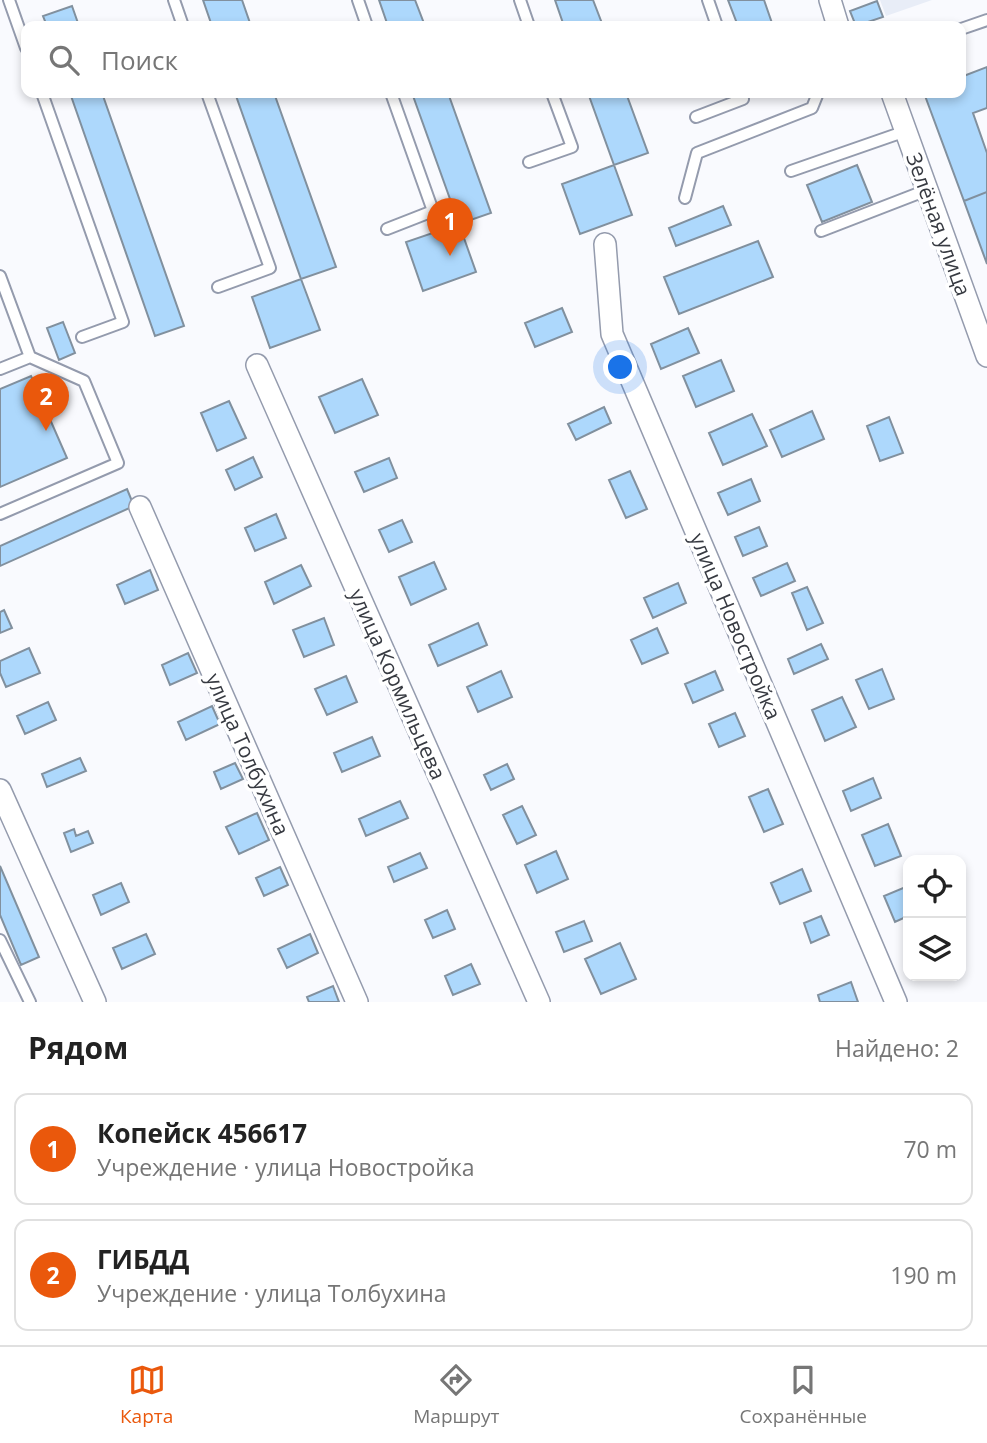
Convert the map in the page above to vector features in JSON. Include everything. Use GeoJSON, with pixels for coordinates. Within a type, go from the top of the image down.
{"type":"FeatureCollection","features":[{"type":"Feature","properties":{"kind":"street"},"geometry":{"type":"LineString","coordinates":[[830,0],[836,21]]}},
{"type":"Feature","properties":{"kind":"street","name":"Зелёная улица"},"geometry":{"type":"LineString","coordinates":[[894,98],[987,356]]}},
{"type":"Feature","properties":{"kind":"street","name":"улица Новостройка"},"geometry":{"type":"LineString","coordinates":[[604,244],[612,334],[896,1002]]}},
{"type":"Feature","properties":{"kind":"street","name":"улица Кормильцева"},"geometry":{"type":"LineString","coordinates":[[257,365],[539,1002]]}},
{"type":"Feature","properties":{"kind":"street","name":"улица Толбухина"},"geometry":{"type":"LineString","coordinates":[[140,507],[357,1002]]}},
{"type":"Feature","properties":{"kind":"street"},"geometry":{"type":"LineString","coordinates":[[0,790],[95,1002]]}},
{"type":"Feature","properties":{"kind":"lane"},"geometry":{"type":"LineString","coordinates":[[9,0],[21,34]]}},
{"type":"Feature","properties":{"kind":"lane"},"geometry":{"type":"LineString","coordinates":[[174,0],[181,21]]}},
{"type":"Feature","properties":{"kind":"lane"},"geometry":{"type":"LineString","coordinates":[[358,0],[366,21]]}},
{"type":"Feature","properties":{"kind":"lane"},"geometry":{"type":"LineString","coordinates":[[520,0],[527,21]]}},
{"type":"Feature","properties":{"kind":"lane"},"geometry":{"type":"LineString","coordinates":[[708,0],[715,21]]}},
{"type":"Feature","properties":{"kind":"lane"},"geometry":{"type":"LineString","coordinates":[[966,27],[987,20]]}},
{"type":"Feature","properties":{"kind":"lane"},"geometry":{"type":"LineString","coordinates":[[44,98],[123,321],[82,337]]}},
{"type":"Feature","properties":{"kind":"lane"},"geometry":{"type":"LineString","coordinates":[[209,98],[270,268],[218,286]]}},
{"type":"Feature","properties":{"kind":"lane"},"geometry":{"type":"LineString","coordinates":[[387,229],[433,211],[393,98]]}},
{"type":"Feature","properties":{"kind":"lane"},"geometry":{"type":"LineString","coordinates":[[529,162],[572,147],[554,98]]}},
{"type":"Feature","properties":{"kind":"lane"},"geometry":{"type":"LineString","coordinates":[[696,117],[743,98]]}},
{"type":"Feature","properties":{"kind":"lane"},"geometry":{"type":"LineString","coordinates":[[685,198],[697,153],[812,108],[816,98]]}},
{"type":"Feature","properties":{"kind":"lane"},"geometry":{"type":"LineString","coordinates":[[791,171],[906,131]]}},
{"type":"Feature","properties":{"kind":"lane"},"geometry":{"type":"LineString","coordinates":[[821,231],[927,190]]}},
{"type":"Feature","properties":{"kind":"lane"},"geometry":{"type":"LineString","coordinates":[[0,276],[30,357],[84,381],[118,463],[0,514]]}},
{"type":"Feature","properties":{"kind":"lane"},"geometry":{"type":"LineString","coordinates":[[0,369],[30,357]]}},
{"type":"Feature","properties":{"kind":"lane"},"geometry":{"type":"LineString","coordinates":[[0,940],[30,1002]]}},
{"type":"Feature","properties":{"kind":"shaded area"},"geometry":{"type":"Polygon","coordinates":[[[880,0],[932,0],[886,16],[880,0]]]}},
{"type":"Feature","properties":{"kind":"building"},"geometry":{"type":"Polygon","coordinates":[[[203,0],[242,0],[249,21],[210,21],[203,0]]]}},
{"type":"Feature","properties":{"kind":"building"},"geometry":{"type":"Polygon","coordinates":[[[379,0],[415,0],[423,21],[386,21],[379,0]]]}},
{"type":"Feature","properties":{"kind":"building"},"geometry":{"type":"Polygon","coordinates":[[[555,0],[593,0],[601,21],[562,21],[555,0]]]}},
{"type":"Feature","properties":{"kind":"building"},"geometry":{"type":"Polygon","coordinates":[[[728,0],[764,0],[771,21],[736,21],[728,0]]]}},
{"type":"Feature","properties":{"kind":"building"},"geometry":{"type":"Polygon","coordinates":[[[877,1],[883,17],[871,21],[854,21],[850,11],[877,1]]]}},
{"type":"Feature","properties":{"kind":"building"},"geometry":{"type":"Polygon","coordinates":[[[72,6],[77,21],[45,21],[43,16],[72,6]]]}},
{"type":"Feature","properties":{"kind":"building"},"geometry":{"type":"Polygon","coordinates":[[[987,67],[987,108],[973,113],[987,153],[987,192],[964,201],[926,98],[966,98],[966,75],[987,67]]]}},
{"type":"Feature","properties":{"kind":"building"},"geometry":{"type":"Polygon","coordinates":[[[72,98],[104,98],[184,326],[155,336],[72,98]]]}},
{"type":"Feature","properties":{"kind":"building"},"geometry":{"type":"Polygon","coordinates":[[[237,98],[276,98],[336,267],[301,279],[237,98]]]}},
{"type":"Feature","properties":{"kind":"building"},"geometry":{"type":"Polygon","coordinates":[[[414,98],[450,98],[491,213],[459,224],[414,98]]]}},
{"type":"Feature","properties":{"kind":"building"},"geometry":{"type":"Polygon","coordinates":[[[590,98],[628,98],[648,153],[614,165],[590,98]]]}},
{"type":"Feature","properties":{"kind":"building"},"geometry":{"type":"Polygon","coordinates":[[[614,165],[632,215],[580,234],[562,184],[614,165]]]}},
{"type":"Feature","properties":{"kind":"building"},"geometry":{"type":"Polygon","coordinates":[[[857,165],[872,202],[822,222],[807,185],[857,165]]]}},
{"type":"Feature","properties":{"kind":"building"},"geometry":{"type":"Polygon","coordinates":[[[987,192],[987,264],[964,201],[987,192]]]}},
{"type":"Feature","properties":{"kind":"building"},"geometry":{"type":"Polygon","coordinates":[[[723,206],[731,225],[676,246],[669,228],[723,206]]]}},
{"type":"Feature","properties":{"kind":"building"},"geometry":{"type":"Polygon","coordinates":[[[459,224],[476,272],[423,291],[406,242],[459,224]]]}},
{"type":"Feature","properties":{"kind":"building"},"geometry":{"type":"Polygon","coordinates":[[[758,241],[773,277],[679,314],[664,277],[758,241]]]}},
{"type":"Feature","properties":{"kind":"building"},"geometry":{"type":"Polygon","coordinates":[[[301,279],[320,330],[270,348],[252,297],[301,279]]]}},
{"type":"Feature","properties":{"kind":"building"},"geometry":{"type":"Polygon","coordinates":[[[562,308],[572,332],[535,347],[525,323],[562,308]]]}},
{"type":"Feature","properties":{"kind":"building"},"geometry":{"type":"Polygon","coordinates":[[[63,322],[75,353],[59,360],[47,328],[63,322]]]}},
{"type":"Feature","properties":{"kind":"building"},"geometry":{"type":"Polygon","coordinates":[[[688,328],[699,353],[661,369],[651,344],[688,328]]]}},
{"type":"Feature","properties":{"kind":"building"},"geometry":{"type":"Polygon","coordinates":[[[721,360],[734,391],[696,407],[683,376],[721,360]]]}},
{"type":"Feature","properties":{"kind":"building"},"geometry":{"type":"Polygon","coordinates":[[[31,376],[67,458],[0,487],[0,389],[31,376]]]}},
{"type":"Feature","properties":{"kind":"building"},"geometry":{"type":"Polygon","coordinates":[[[362,379],[378,415],[335,433],[319,397],[362,379]]]}},
{"type":"Feature","properties":{"kind":"building"},"geometry":{"type":"Polygon","coordinates":[[[229,401],[246,438],[217,451],[201,413],[229,401]]]}},
{"type":"Feature","properties":{"kind":"building"},"geometry":{"type":"Polygon","coordinates":[[[604,407],[611,423],[576,440],[568,424],[604,407]]]}},
{"type":"Feature","properties":{"kind":"building"},"geometry":{"type":"Polygon","coordinates":[[[812,411],[824,439],[782,457],[770,430],[812,411]]]}},
{"type":"Feature","properties":{"kind":"building"},"geometry":{"type":"Polygon","coordinates":[[[752,414],[767,446],[723,465],[709,433],[752,414]]]}},
{"type":"Feature","properties":{"kind":"building"},"geometry":{"type":"Polygon","coordinates":[[[889,417],[903,453],[880,461],[867,426],[889,417]]]}},
{"type":"Feature","properties":{"kind":"building"},"geometry":{"type":"Polygon","coordinates":[[[253,457],[262,477],[235,490],[226,470],[253,457]]]}},
{"type":"Feature","properties":{"kind":"building"},"geometry":{"type":"Polygon","coordinates":[[[389,458],[397,478],[364,492],[355,472],[389,458]]]}},
{"type":"Feature","properties":{"kind":"building"},"geometry":{"type":"Polygon","coordinates":[[[630,471],[647,509],[626,518],[609,480],[630,471]]]}},
{"type":"Feature","properties":{"kind":"building"},"geometry":{"type":"Polygon","coordinates":[[[751,479],[760,501],[728,515],[718,493],[751,479]]]}},
{"type":"Feature","properties":{"kind":"building"},"geometry":{"type":"Polygon","coordinates":[[[127,489],[134,506],[0,566],[0,546],[127,489]]]}},
{"type":"Feature","properties":{"kind":"building"},"geometry":{"type":"Polygon","coordinates":[[[276,514],[286,538],[255,551],[245,528],[276,514]]]}},
{"type":"Feature","properties":{"kind":"building"},"geometry":{"type":"Polygon","coordinates":[[[402,520],[412,542],[389,552],[379,530],[402,520]]]}},
{"type":"Feature","properties":{"kind":"building"},"geometry":{"type":"Polygon","coordinates":[[[759,527],[767,546],[743,556],[735,537],[759,527]]]}},
{"type":"Feature","properties":{"kind":"building"},"geometry":{"type":"Polygon","coordinates":[[[434,562],[446,589],[411,605],[399,577],[434,562]]]}},
{"type":"Feature","properties":{"kind":"building"},"geometry":{"type":"Polygon","coordinates":[[[787,563],[795,581],[761,596],[753,578],[787,563]]]}},
{"type":"Feature","properties":{"kind":"building"},"geometry":{"type":"Polygon","coordinates":[[[301,565],[311,586],[274,604],[265,582],[301,565]]]}},
{"type":"Feature","properties":{"kind":"building"},"geometry":{"type":"Polygon","coordinates":[[[150,570],[158,590],[125,604],[117,585],[150,570]]]}},
{"type":"Feature","properties":{"kind":"building"},"geometry":{"type":"Polygon","coordinates":[[[678,583],[686,603],[653,618],[644,598],[678,583]]]}},
{"type":"Feature","properties":{"kind":"building"},"geometry":{"type":"Polygon","coordinates":[[[807,587],[823,623],[807,630],[792,593],[807,587]]]}},
{"type":"Feature","properties":{"kind":"building"},"geometry":{"type":"Polygon","coordinates":[[[4,610],[12,628],[0,633],[0,612],[4,610]]]}},
{"type":"Feature","properties":{"kind":"building"},"geometry":{"type":"Polygon","coordinates":[[[324,618],[334,645],[304,657],[293,630],[324,618]]]}},
{"type":"Feature","properties":{"kind":"building"},"geometry":{"type":"Polygon","coordinates":[[[478,623],[487,645],[438,666],[429,645],[478,623]]]}},
{"type":"Feature","properties":{"kind":"building"},"geometry":{"type":"Polygon","coordinates":[[[657,628],[668,653],[642,664],[631,640],[657,628]]]}},
{"type":"Feature","properties":{"kind":"building"},"geometry":{"type":"Polygon","coordinates":[[[821,644],[828,659],[794,674],[788,659],[821,644]]]}},
{"type":"Feature","properties":{"kind":"building"},"geometry":{"type":"Polygon","coordinates":[[[29,648],[40,673],[6,687],[0,673],[0,661],[29,648]]]}},
{"type":"Feature","properties":{"kind":"building"},"geometry":{"type":"Polygon","coordinates":[[[188,653],[197,673],[170,685],[162,665],[188,653]]]}},
{"type":"Feature","properties":{"kind":"building"},"geometry":{"type":"Polygon","coordinates":[[[882,669],[894,699],[869,709],[856,680],[882,669]]]}},
{"type":"Feature","properties":{"kind":"building"},"geometry":{"type":"Polygon","coordinates":[[[501,671],[512,697],[478,712],[467,687],[501,671]]]}},
{"type":"Feature","properties":{"kind":"building"},"geometry":{"type":"Polygon","coordinates":[[[715,671],[723,690],[693,703],[685,684],[715,671]]]}},
{"type":"Feature","properties":{"kind":"building"},"geometry":{"type":"Polygon","coordinates":[[[346,676],[357,702],[327,715],[315,689],[346,676]]]}},
{"type":"Feature","properties":{"kind":"building"},"geometry":{"type":"Polygon","coordinates":[[[842,697],[856,727],[825,741],[812,710],[842,697]]]}},
{"type":"Feature","properties":{"kind":"building"},"geometry":{"type":"Polygon","coordinates":[[[48,702],[56,720],[25,734],[17,716],[48,702]]]}},
{"type":"Feature","properties":{"kind":"building"},"geometry":{"type":"Polygon","coordinates":[[[212,706],[220,724],[186,740],[178,722],[212,706]]]}},
{"type":"Feature","properties":{"kind":"building"},"geometry":{"type":"Polygon","coordinates":[[[735,713],[745,736],[719,747],[709,724],[735,713]]]}},
{"type":"Feature","properties":{"kind":"building"},"geometry":{"type":"Polygon","coordinates":[[[372,737],[380,756],[342,772],[334,753],[372,737]]]}},
{"type":"Feature","properties":{"kind":"building"},"geometry":{"type":"Polygon","coordinates":[[[80,758],[86,771],[47,787],[42,774],[80,758]]]}},
{"type":"Feature","properties":{"kind":"building"},"geometry":{"type":"Polygon","coordinates":[[[235,763],[243,779],[221,789],[214,772],[235,763]]]}},
{"type":"Feature","properties":{"kind":"building"},"geometry":{"type":"Polygon","coordinates":[[[507,764],[514,779],[491,790],[484,775],[507,764]]]}},
{"type":"Feature","properties":{"kind":"building"},"geometry":{"type":"Polygon","coordinates":[[[873,778],[881,798],[851,811],[843,791],[873,778]]]}},
{"type":"Feature","properties":{"kind":"building"},"geometry":{"type":"Polygon","coordinates":[[[768,789],[783,824],[764,832],[749,797],[768,789]]]}},
{"type":"Feature","properties":{"kind":"building"},"geometry":{"type":"Polygon","coordinates":[[[400,801],[408,818],[366,836],[359,819],[400,801]]]}},
{"type":"Feature","properties":{"kind":"building"},"geometry":{"type":"Polygon","coordinates":[[[522,806],[536,835],[517,844],[503,815],[522,806]]]}},
{"type":"Feature","properties":{"kind":"building"},"geometry":{"type":"Polygon","coordinates":[[[257,813],[269,840],[239,854],[226,827],[257,813]]]}},
{"type":"Feature","properties":{"kind":"building"},"geometry":{"type":"Polygon","coordinates":[[[888,824],[901,856],[875,866],[862,835],[888,824]]]}},
{"type":"Feature","properties":{"kind":"building"},"geometry":{"type":"Polygon","coordinates":[[[74,829],[76,836],[88,831],[93,843],[71,852],[64,833],[74,829]]]}},
{"type":"Feature","properties":{"kind":"building"},"geometry":{"type":"Polygon","coordinates":[[[556,851],[568,879],[537,893],[525,865],[556,851]]]}},
{"type":"Feature","properties":{"kind":"building"},"geometry":{"type":"Polygon","coordinates":[[[420,853],[427,868],[394,882],[388,867],[420,853]]]}},
{"type":"Feature","properties":{"kind":"building"},"geometry":{"type":"Polygon","coordinates":[[[0,866],[39,957],[21,965],[0,915],[0,866]]]}},
{"type":"Feature","properties":{"kind":"building"},"geometry":{"type":"Polygon","coordinates":[[[280,867],[288,885],[264,896],[256,878],[280,867]]]}},
{"type":"Feature","properties":{"kind":"building"},"geometry":{"type":"Polygon","coordinates":[[[802,869],[811,891],[780,904],[771,883],[802,869]]]}},
{"type":"Feature","properties":{"kind":"building"},"geometry":{"type":"Polygon","coordinates":[[[121,883],[129,902],[101,915],[93,895],[121,883]]]}},
{"type":"Feature","properties":{"kind":"building"},"geometry":{"type":"Polygon","coordinates":[[[903,888],[903,918],[895,922],[884,896],[903,888]]]}},
{"type":"Feature","properties":{"kind":"building"},"geometry":{"type":"Polygon","coordinates":[[[447,910],[455,929],[433,938],[425,920],[447,910]]]}},
{"type":"Feature","properties":{"kind":"building"},"geometry":{"type":"Polygon","coordinates":[[[821,916],[829,935],[811,943],[804,923],[821,916]]]}},
{"type":"Feature","properties":{"kind":"building"},"geometry":{"type":"Polygon","coordinates":[[[584,921],[592,941],[564,952],[556,932],[584,921]]]}},
{"type":"Feature","properties":{"kind":"building"},"geometry":{"type":"Polygon","coordinates":[[[146,934],[155,954],[122,969],[113,948],[146,934]]]}},
{"type":"Feature","properties":{"kind":"building"},"geometry":{"type":"Polygon","coordinates":[[[310,934],[318,953],[287,968],[278,949],[310,934]]]}},
{"type":"Feature","properties":{"kind":"building"},"geometry":{"type":"Polygon","coordinates":[[[620,943],[636,979],[601,994],[585,959],[620,943]]]}},
{"type":"Feature","properties":{"kind":"building"},"geometry":{"type":"Polygon","coordinates":[[[471,964],[480,984],[453,995],[445,976],[471,964]]]}},
{"type":"Feature","properties":{"kind":"building"},"geometry":{"type":"Polygon","coordinates":[[[851,982],[858,1002],[820,1002],[818,995],[851,982]]]}},
{"type":"Feature","properties":{"kind":"building"},"geometry":{"type":"Polygon","coordinates":[[[333,986],[339,1002],[309,1002],[307,997],[333,986]]]}},
{"type":"Feature","properties":{"kind":"place","name":"Копейск 456617"},"geometry":{"type":"Point","coordinates":[450,256]}},
{"type":"Feature","properties":{"kind":"place","name":"ГИБДД"},"geometry":{"type":"Point","coordinates":[46,431]}}]}
